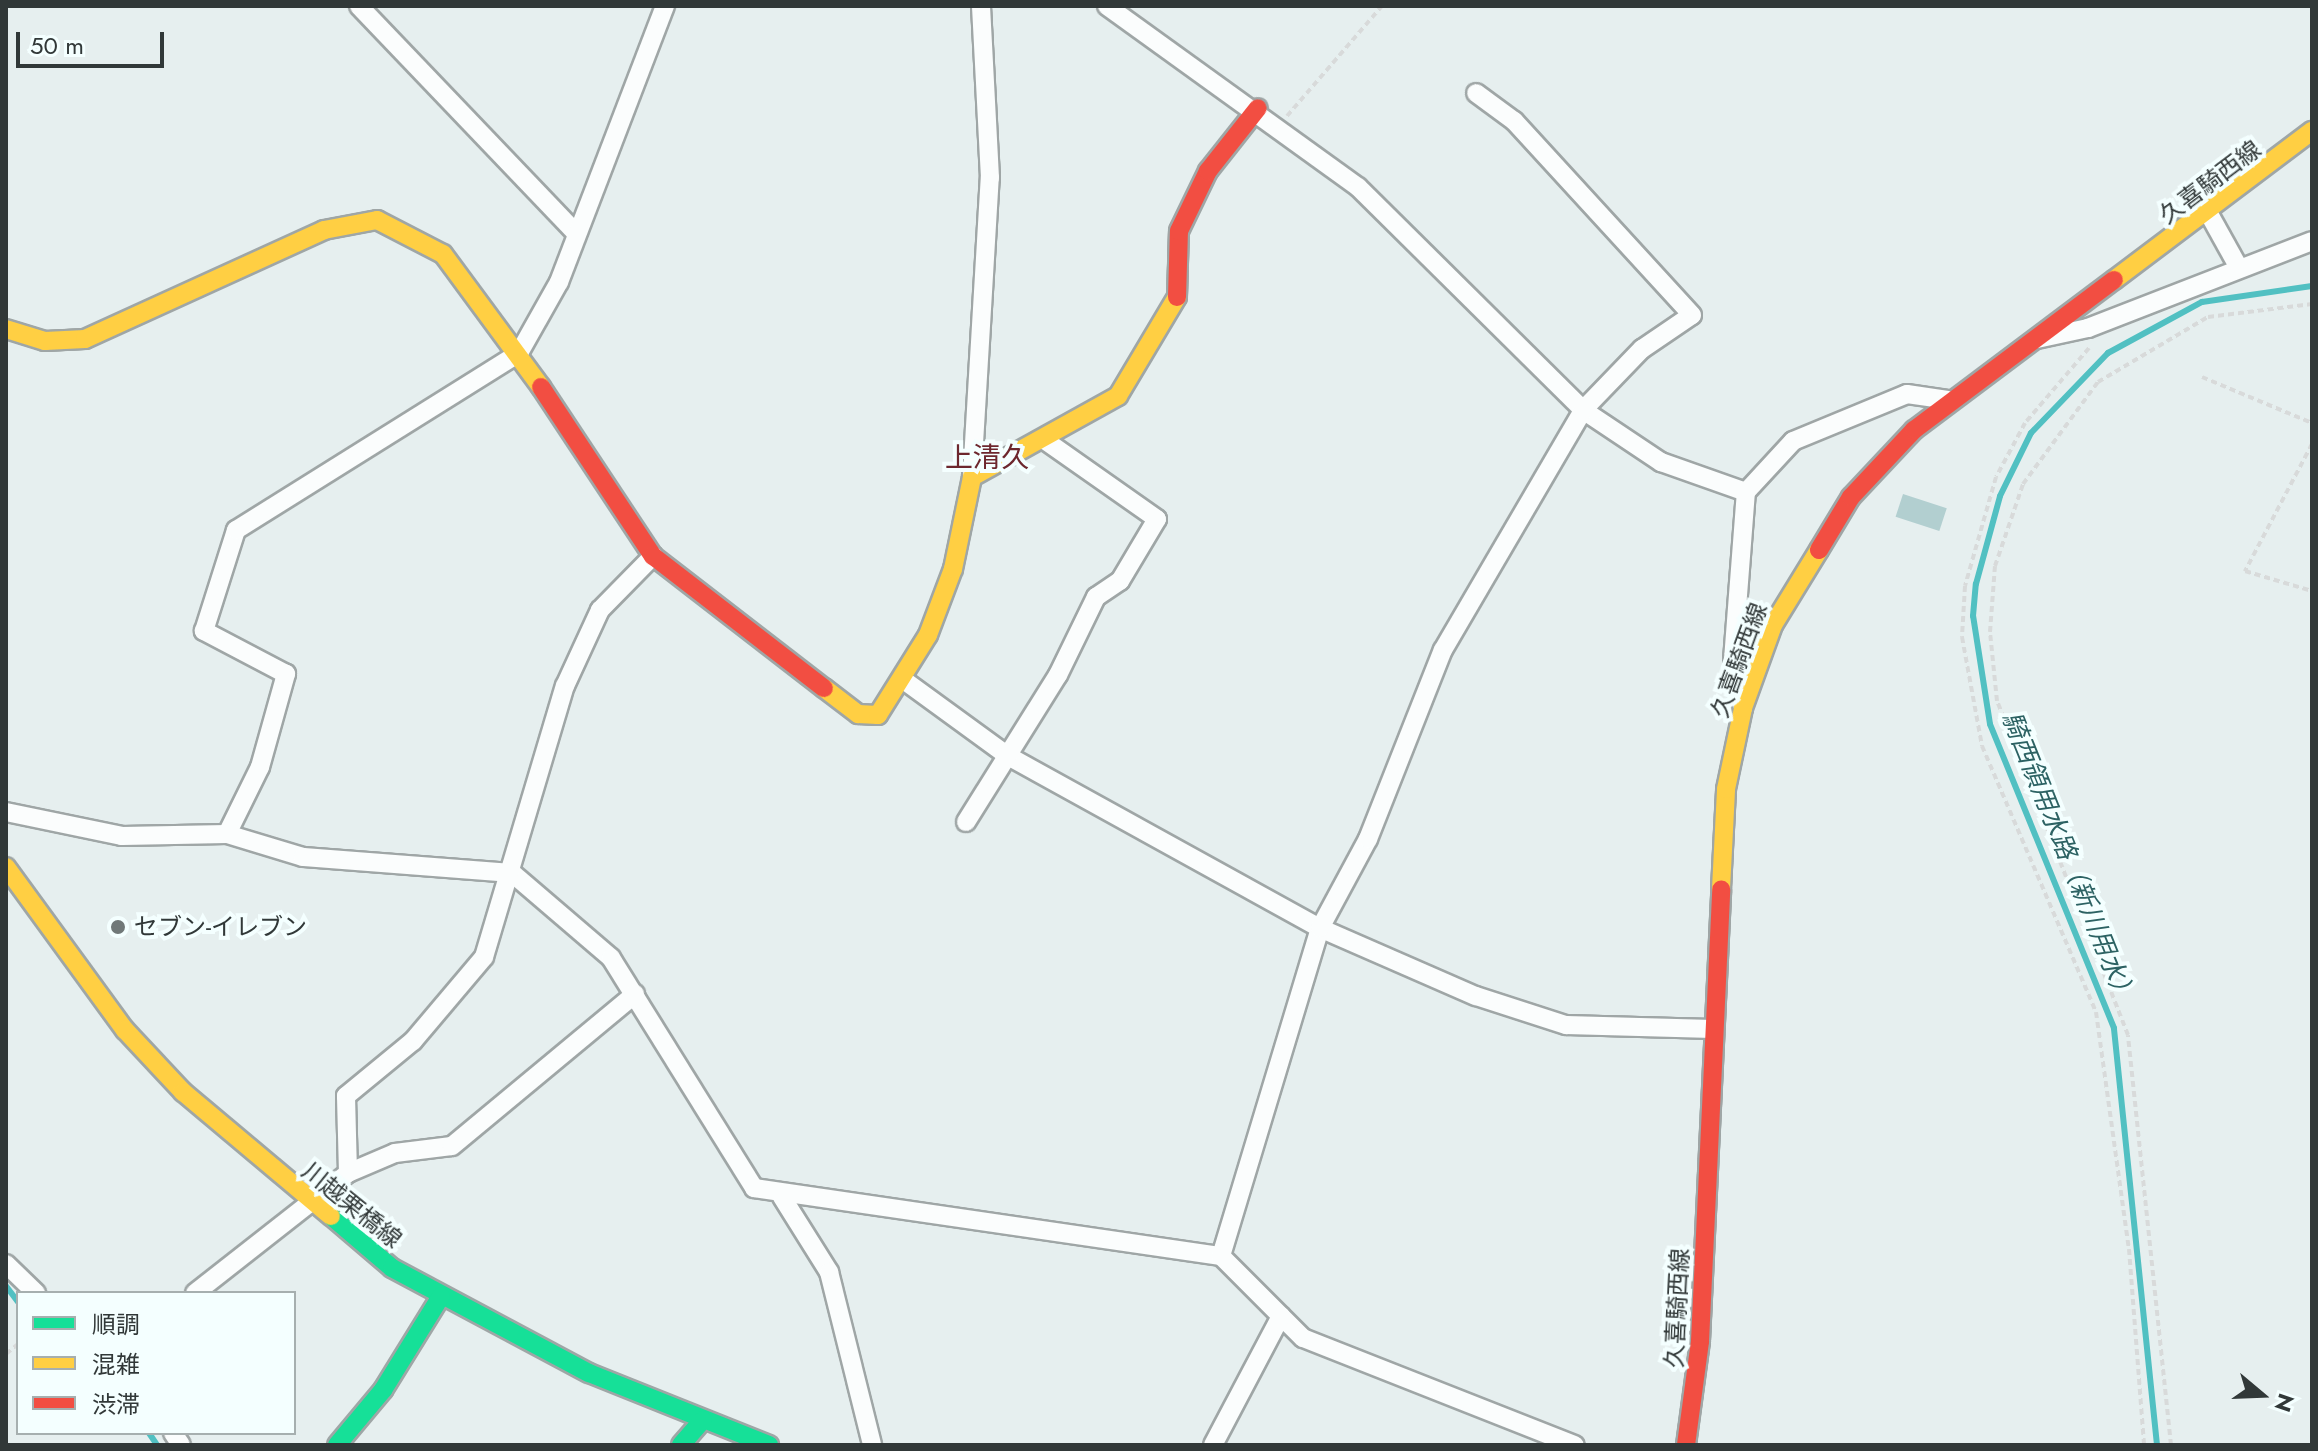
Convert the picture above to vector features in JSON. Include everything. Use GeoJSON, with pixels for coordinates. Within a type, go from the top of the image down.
{"type":"FeatureCollection","features":[{"type":"Feature","properties":{"kind":"main road"},"geometry":{"type":"LineString","coordinates":[[6,329],[45,341],[85,339],[324,230],[377,220],[443,254],[519,353],[653,556],[858,714],[878,715],[905,681],[953,569],[972,477],[1118,396],[1177,298],[1185,219],[1208,171],[1258,108]]}},
{"type":"Feature","properties":{"kind":"main road","name":"久喜騎西線"},"geometry":{"type":"LineString","coordinates":[[1686,1445],[1700,1341],[1726,789],[1743,708],[1773,625],[1806,562],[1851,497],[1948,400],[2209,214],[2312,131]]}},
{"type":"Feature","properties":{"kind":"main road","name":"川越栗橋線"},"geometry":{"type":"LineString","coordinates":[[6,867],[125,1030],[244,1149],[392,1268],[589,1373],[769,1445]]}},
{"type":"Feature","properties":{"kind":"main road"},"geometry":{"type":"LineString","coordinates":[[337,1445],[383,1390],[441,1296]]}},
{"type":"Feature","properties":{"kind":"main road"},"geometry":{"type":"LineString","coordinates":[[681,1445],[703,1420]]}},
{"type":"Feature","properties":{"kind":"street"},"geometry":{"type":"LineString","coordinates":[[359,6],[576,233]]}},
{"type":"Feature","properties":{"kind":"street"},"geometry":{"type":"LineString","coordinates":[[227,834],[260,767],[286,674],[204,631],[236,530],[519,353],[576,233],[665,6]]}},
{"type":"Feature","properties":{"kind":"street"},"geometry":{"type":"LineString","coordinates":[[972,477],[990,178],[981,6]]}},
{"type":"Feature","properties":{"kind":"street"},"geometry":{"type":"LineString","coordinates":[[1107,6],[1258,108],[1358,187],[1583,410],[1661,462],[1746,492]]}},
{"type":"Feature","properties":{"kind":"street"},"geometry":{"type":"LineString","coordinates":[[1221,1256],[1320,928],[1368,839],[1443,650],[1583,410],[1642,349],[1692,315],[1514,121],[1476,93]]}},
{"type":"Feature","properties":{"kind":"street"},"geometry":{"type":"LineString","coordinates":[[2209,214],[2238,266]]}},
{"type":"Feature","properties":{"kind":"street"},"geometry":{"type":"LineString","coordinates":[[2036,339],[2088,328],[2238,266],[2312,241]]}},
{"type":"Feature","properties":{"kind":"street"},"geometry":{"type":"LineString","coordinates":[[1743,708],[1733,660],[1746,492],[1793,441],[1907,394],[1948,400]]}},
{"type":"Feature","properties":{"kind":"street"},"geometry":{"type":"LineString","coordinates":[[966,822],[1008,756],[1096,597],[1120,581],[1157,519],[1043,439]]}},
{"type":"Feature","properties":{"kind":"street"},"geometry":{"type":"LineString","coordinates":[[348,1173],[346,1096],[413,1041],[484,957],[583,645],[600,610],[653,556]]}},
{"type":"Feature","properties":{"kind":"street"},"geometry":{"type":"LineString","coordinates":[[905,681],[1008,756],[1320,928],[1476,996],[1566,1025],[1713,1029]]}},
{"type":"Feature","properties":{"kind":"street"},"geometry":{"type":"LineString","coordinates":[[6,812],[122,836],[227,834],[303,857],[512,873],[611,958],[754,1188],[782,1197],[1221,1256],[1303,1338],[1575,1445]]}},
{"type":"Feature","properties":{"kind":"street"},"geometry":{"type":"LineString","coordinates":[[198,1291],[348,1173],[395,1153],[452,1146],[635,994]]}},
{"type":"Feature","properties":{"kind":"street"},"geometry":{"type":"LineString","coordinates":[[782,1197],[829,1272],[872,1445]]}},
{"type":"Feature","properties":{"kind":"street"},"geometry":{"type":"LineString","coordinates":[[6,1264],[34,1291]]}},
{"type":"Feature","properties":{"kind":"street"},"geometry":{"type":"LineString","coordinates":[[1213,1445],[1281,1316]]}},
{"type":"Feature","properties":{"kind":"path"},"geometry":{"type":"LineString","coordinates":[[1279,125],[1382,6]]}},
{"type":"Feature","properties":{"kind":"path"},"geometry":{"type":"LineString","coordinates":[[2171,1445],[2128,1035],[1997,701],[1990,632],[1995,566],[2023,484],[2098,382],[2208,317],[2312,304]]}},
{"type":"Feature","properties":{"kind":"path"},"geometry":{"type":"LineString","coordinates":[[2100,336],[2010,445],[1978,529],[1962,637],[1982,746],[2062,927],[2104,1047],[2144,1445]]}},
{"type":"Feature","properties":{"kind":"path"},"geometry":{"type":"LineString","coordinates":[[2202,377],[2312,423]]}},
{"type":"Feature","properties":{"kind":"path"},"geometry":{"type":"LineString","coordinates":[[2312,444],[2245,571],[2312,591]]}},
{"type":"Feature","properties":{"kind":"building"},"geometry":{"type":"Polygon","coordinates":[[[1903,494],[1947,508],[1939,531],[1896,517],[1903,494]]]}},
{"type":"Feature","properties":{"kind":"waterway","name":"騎西領用水路（新川用水）"},"geometry":{"type":"LineString","coordinates":[[2157,1445],[2114,1028],[1990,724],[1973,616],[1976,584],[2000,496],[2031,433],[2108,353],[2202,302],[2312,286]]}},
{"type":"Feature","properties":{"kind":"waterway"},"geometry":{"type":"LineString","coordinates":[[6,1286],[16,1299]]}},
{"type":"Feature","properties":{"kind":"waterway"},"geometry":{"type":"LineString","coordinates":[[150,1435],[157,1445]]}},
{"type":"Feature","properties":{"kind":"traffic: fast"},"geometry":{"type":"LineString","coordinates":[[331,1216],[392,1268],[589,1373],[769,1445]]}},
{"type":"Feature","properties":{"kind":"traffic: fast"},"geometry":{"type":"LineString","coordinates":[[337,1445],[383,1390],[441,1296]]}},
{"type":"Feature","properties":{"kind":"traffic: fast"},"geometry":{"type":"LineString","coordinates":[[681,1445],[703,1420]]}},
{"type":"Feature","properties":{"kind":"traffic: slow"},"geometry":{"type":"LineString","coordinates":[[2114,280],[2312,131]]}},
{"type":"Feature","properties":{"kind":"traffic: slow"},"geometry":{"type":"LineString","coordinates":[[6,329],[45,341],[85,339],[324,230],[377,220],[443,254],[541,387]]}},
{"type":"Feature","properties":{"kind":"traffic: slow"},"geometry":{"type":"LineString","coordinates":[[824,688],[858,714],[878,715],[928,635],[953,569],[972,477],[1118,396],[1177,297]]}},
{"type":"Feature","properties":{"kind":"traffic: slow"},"geometry":{"type":"LineString","coordinates":[[1721,889],[1726,789],[1743,708],[1773,625],[1819,550]]}},
{"type":"Feature","properties":{"kind":"traffic: slow"},"geometry":{"type":"LineString","coordinates":[[6,867],[125,1030],[183,1092],[331,1216]]}},
{"type":"Feature","properties":{"kind":"traffic: jam"},"geometry":{"type":"LineString","coordinates":[[1177,297],[1179,231],[1208,171],[1258,108]]}},
{"type":"Feature","properties":{"kind":"traffic: jam"},"geometry":{"type":"LineString","coordinates":[[1819,550],[1851,497],[1914,430],[2114,280]]}},
{"type":"Feature","properties":{"kind":"traffic: jam"},"geometry":{"type":"LineString","coordinates":[[541,387],[653,556],[824,688]]}},
{"type":"Feature","properties":{"kind":"traffic: jam"},"geometry":{"type":"LineString","coordinates":[[1686,1445],[1700,1341],[1721,889]]}},
{"type":"Feature","properties":{"kind":"place","name":"セブン-イレブン"},"geometry":{"type":"Point","coordinates":[118,927]}},
{"type":"Feature","properties":{"kind":"district","name":"上清久"},"geometry":{"type":"Point","coordinates":[987,458]}}]}
